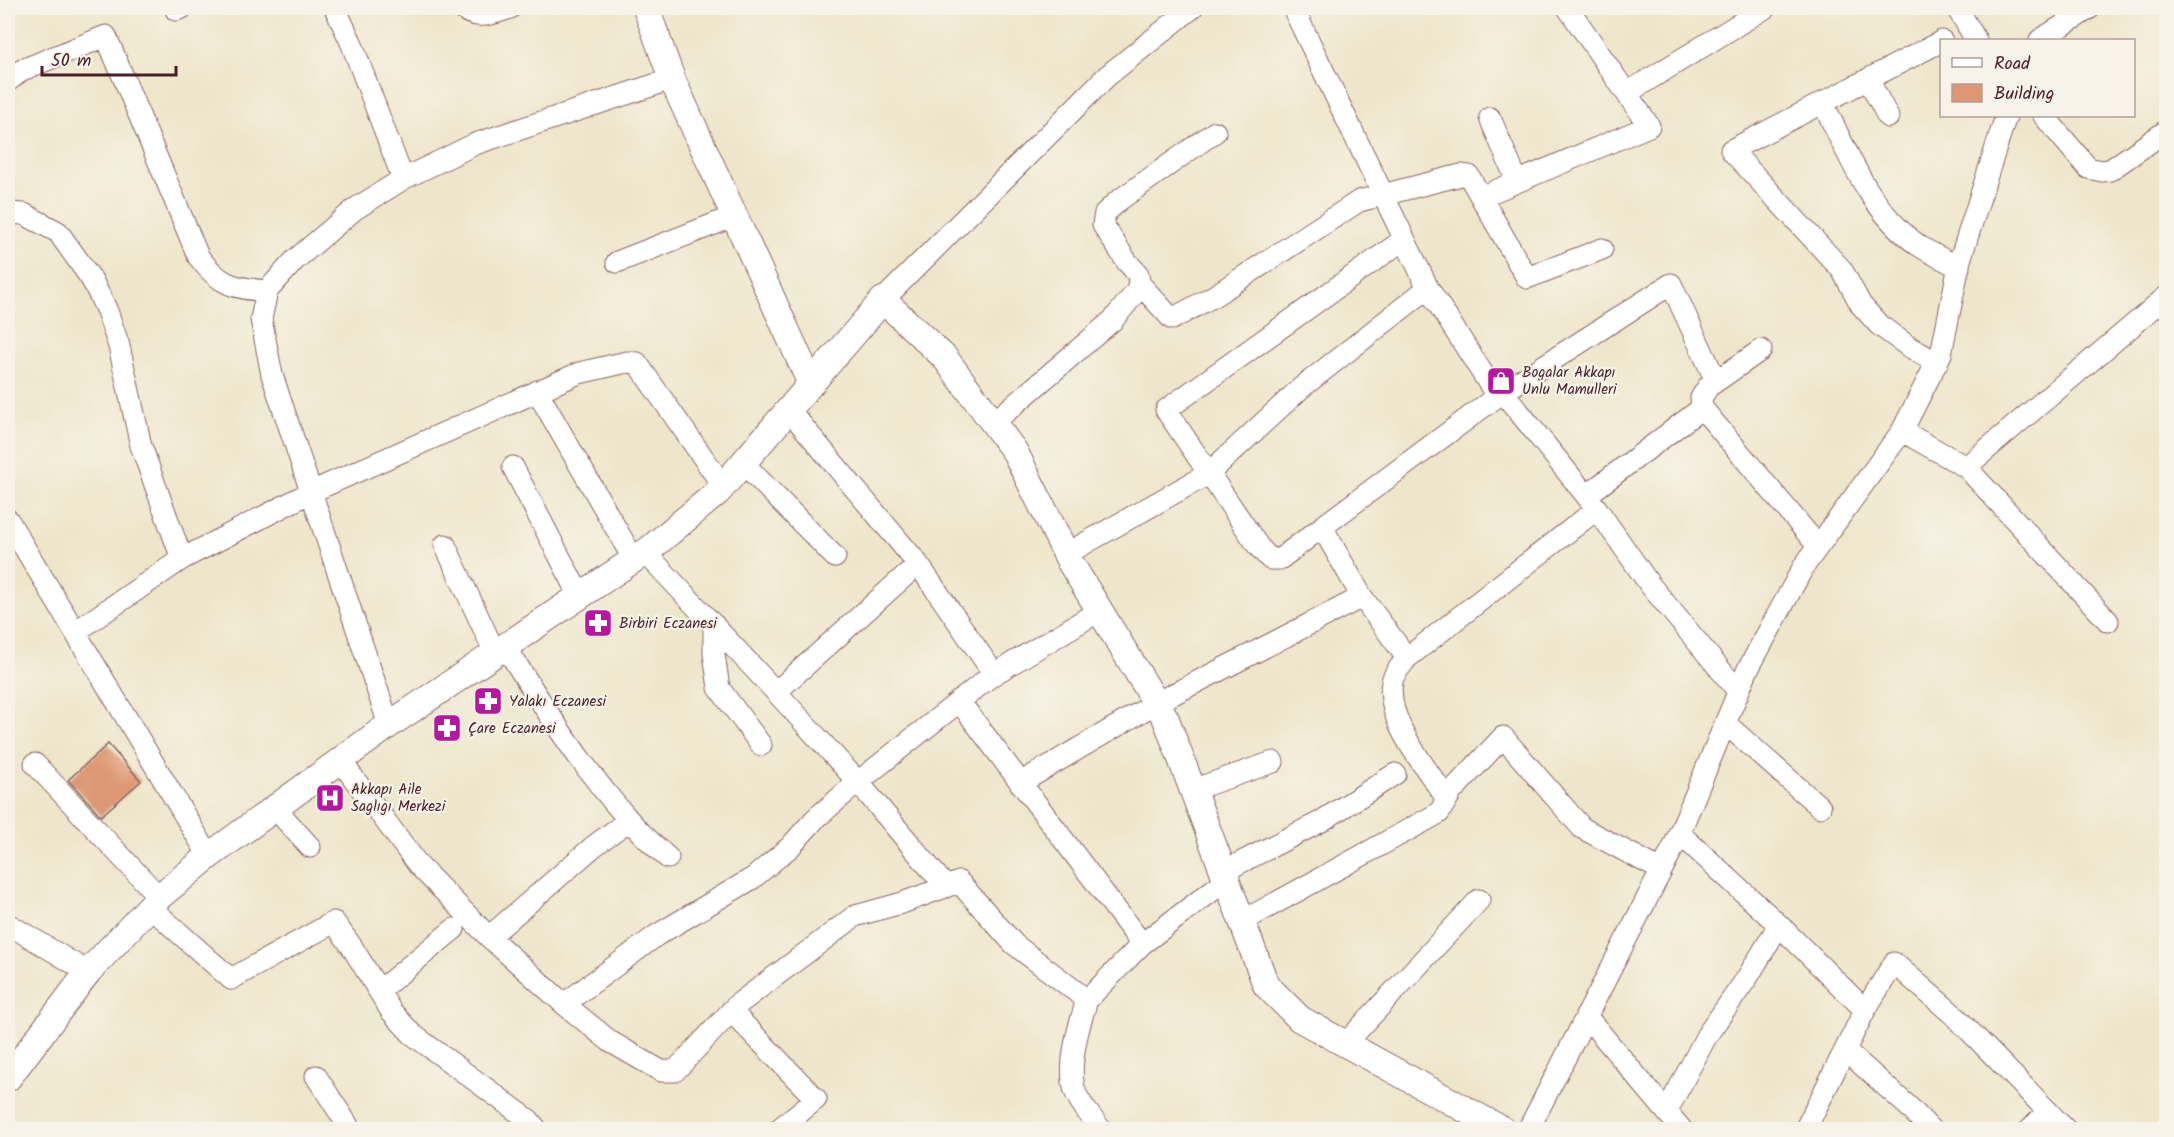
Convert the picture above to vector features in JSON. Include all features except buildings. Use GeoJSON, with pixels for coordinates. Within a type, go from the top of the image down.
{"type":"FeatureCollection","features":[{"type":"Feature","properties":{"kind":"main road"},"geometry":{"type":"LineString","coordinates":[[646,8],[672,79],[811,384]]}},
{"type":"Feature","properties":{"kind":"main road"},"geometry":{"type":"LineString","coordinates":[[8,1078],[88,972],[154,902],[209,856],[389,724],[639,556],[723,486],[883,300],[945,358],[1015,452],[1066,554],[1166,719],[1266,985],[1300,1019],[1503,1130]]}},
{"type":"Feature","properties":{"kind":"street"},"geometry":{"type":"LineString","coordinates":[[335,8],[351,42],[403,179]]}},
{"type":"Feature","properties":{"kind":"street"},"geometry":{"type":"LineString","coordinates":[[461,8],[469,13],[482,16],[510,8]]}},
{"type":"Feature","properties":{"kind":"street"},"geometry":{"type":"LineString","coordinates":[[883,300],[1107,76],[1192,8]]}},
{"type":"Feature","properties":{"kind":"street"},"geometry":{"type":"LineString","coordinates":[[1293,8],[1428,288],[1500,394],[1592,502],[1650,585],[1738,691]]}},
{"type":"Feature","properties":{"kind":"street"},"geometry":{"type":"LineString","coordinates":[[1627,93],[1765,8]]}},
{"type":"Feature","properties":{"kind":"street"},"geometry":{"type":"LineString","coordinates":[[1951,39],[1972,34],[1957,8]]}},
{"type":"Feature","properties":{"kind":"street"},"geometry":{"type":"LineString","coordinates":[[2042,39],[2090,8]]}},
{"type":"Feature","properties":{"kind":"street"},"geometry":{"type":"LineString","coordinates":[[1481,197],[1648,126],[1571,9]]}},
{"type":"Feature","properties":{"kind":"street"},"geometry":{"type":"LineString","coordinates":[[8,81],[22,70],[106,36],[198,256],[216,276],[227,283],[239,288],[267,291]]}},
{"type":"Feature","properties":{"kind":"street"},"geometry":{"type":"LineString","coordinates":[[1937,363],[1879,325],[1861,305],[1842,270],[1731,150],[1940,42]]}},
{"type":"Feature","properties":{"kind":"street"},"geometry":{"type":"LineString","coordinates":[[389,724],[272,375],[261,319],[267,291],[295,260],[355,209],[403,179],[475,144],[672,79]]}},
{"type":"Feature","properties":{"kind":"street"},"geometry":{"type":"LineString","coordinates":[[1868,79],[1888,117]]}},
{"type":"Feature","properties":{"kind":"street"},"geometry":{"type":"LineString","coordinates":[[1823,103],[1874,201],[1893,223],[1918,245],[1959,267]]}},
{"type":"Feature","properties":{"kind":"street"},"geometry":{"type":"LineString","coordinates":[[1528,1130],[1679,833],[1747,671],[1803,566],[1902,431],[1937,363],[1941,354],[1959,267],[2006,117]]}},
{"type":"Feature","properties":{"kind":"street"},"geometry":{"type":"LineString","coordinates":[[2045,117],[2088,168],[2094,170],[2110,170],[2166,131]]}},
{"type":"Feature","properties":{"kind":"street"},"geometry":{"type":"LineString","coordinates":[[1490,118],[1516,181]]}},
{"type":"Feature","properties":{"kind":"street"},"geometry":{"type":"LineString","coordinates":[[993,423],[1113,320],[1136,292],[1139,283],[1138,274],[1127,262],[1103,225],[1105,213],[1118,201],[1215,132]]}},
{"type":"Feature","properties":{"kind":"street"},"geometry":{"type":"LineString","coordinates":[[1139,283],[1172,319],[1214,296],[1359,201],[1461,175],[1469,176],[1527,278],[1602,249]]}},
{"type":"Feature","properties":{"kind":"street"},"geometry":{"type":"LineString","coordinates":[[8,213],[24,214],[58,232],[92,280],[107,311],[119,346],[141,446],[182,559]]}},
{"type":"Feature","properties":{"kind":"street"},"geometry":{"type":"LineString","coordinates":[[617,262],[735,216]]}},
{"type":"Feature","properties":{"kind":"street"},"geometry":{"type":"LineString","coordinates":[[1403,240],[1166,410],[1258,546],[1270,559],[1280,560],[1500,394],[1671,284],[1716,381]]}},
{"type":"Feature","properties":{"kind":"street"},"geometry":{"type":"LineString","coordinates":[[1066,554],[1208,474],[1301,388],[1428,288]]}},
{"type":"Feature","properties":{"kind":"street"},"geometry":{"type":"LineString","coordinates":[[1966,467],[2166,297]]}},
{"type":"Feature","properties":{"kind":"street"},"geometry":{"type":"LineString","coordinates":[[1761,350],[1708,387],[1701,398],[1702,408],[1818,546]]}},
{"type":"Feature","properties":{"kind":"street"},"geometry":{"type":"LineString","coordinates":[[75,632],[182,559],[312,492],[579,373],[627,362],[637,363],[723,486]]}},
{"type":"Feature","properties":{"kind":"street"},"geometry":{"type":"LineString","coordinates":[[537,391],[639,556],[714,626],[776,692],[858,782],[946,887]]}},
{"type":"Feature","properties":{"kind":"street"},"geometry":{"type":"LineString","coordinates":[[1447,799],[1398,724],[1391,703],[1392,680],[1407,658],[1702,408]]}},
{"type":"Feature","properties":{"kind":"street"},"geometry":{"type":"LineString","coordinates":[[789,410],[918,564],[994,674]]}},
{"type":"Feature","properties":{"kind":"street"},"geometry":{"type":"LineString","coordinates":[[1902,431],[1966,467],[2108,621]]}},
{"type":"Feature","properties":{"kind":"street"},"geometry":{"type":"LineString","coordinates":[[743,463],[835,557]]}},
{"type":"Feature","properties":{"kind":"street"},"geometry":{"type":"LineString","coordinates":[[513,466],[580,596]]}},
{"type":"Feature","properties":{"kind":"street"},"geometry":{"type":"LineString","coordinates":[[8,520],[209,856]]}},
{"type":"Feature","properties":{"kind":"street"},"geometry":{"type":"LineString","coordinates":[[1322,527],[1362,597],[1407,658]]}},
{"type":"Feature","properties":{"kind":"street"},"geometry":{"type":"LineString","coordinates":[[445,545],[500,650],[589,771],[629,820],[668,858]]}},
{"type":"Feature","properties":{"kind":"street"},"geometry":{"type":"LineString","coordinates":[[776,692],[918,564]]}},
{"type":"Feature","properties":{"kind":"street"},"geometry":{"type":"LineString","coordinates":[[1020,783],[1156,703],[1362,597]]}},
{"type":"Feature","properties":{"kind":"street"},"geometry":{"type":"LineString","coordinates":[[564,1004],[657,934],[753,878],[790,847],[815,819],[858,782],[994,674],[1099,610]]}},
{"type":"Feature","properties":{"kind":"street"},"geometry":{"type":"LineString","coordinates":[[714,626],[714,654],[719,688],[761,745]]}},
{"type":"Feature","properties":{"kind":"street"},"geometry":{"type":"LineString","coordinates":[[959,700],[1142,944]]}},
{"type":"Feature","properties":{"kind":"street"},"geometry":{"type":"LineString","coordinates":[[1725,723],[1820,807]]}},
{"type":"Feature","properties":{"kind":"street"},"geometry":{"type":"LineString","coordinates":[[1241,922],[1439,813],[1452,791],[1503,737],[1582,828],[1661,870]]}},
{"type":"Feature","properties":{"kind":"street"},"geometry":{"type":"LineString","coordinates":[[340,760],[419,866],[489,938],[611,1042],[648,1065],[668,1073],[675,1071],[731,1011],[855,916],[902,903],[959,882],[1014,944],[1087,1000]]}},
{"type":"Feature","properties":{"kind":"street"},"geometry":{"type":"LineString","coordinates":[[1192,790],[1273,762]]}},
{"type":"Feature","properties":{"kind":"street"},"geometry":{"type":"LineString","coordinates":[[35,764],[154,902],[231,979],[334,922],[391,1011],[412,1034],[529,1120],[537,1130]]}},
{"type":"Feature","properties":{"kind":"street"},"geometry":{"type":"LineString","coordinates":[[1101,1130],[1080,1102],[1074,1089],[1073,1057],[1078,1029],[1087,1000],[1142,944],[1224,877],[1320,822],[1395,774]]}},
{"type":"Feature","properties":{"kind":"street"},"geometry":{"type":"LineString","coordinates":[[275,808],[310,847]]}},
{"type":"Feature","properties":{"kind":"street"},"geometry":{"type":"LineString","coordinates":[[489,938],[594,846],[629,820]]}},
{"type":"Feature","properties":{"kind":"street"},"geometry":{"type":"LineString","coordinates":[[1679,833],[1779,925],[1865,1010]]}},
{"type":"Feature","properties":{"kind":"street"},"geometry":{"type":"LineString","coordinates":[[1346,1044],[1479,900]]}},
{"type":"Feature","properties":{"kind":"street"},"geometry":{"type":"LineString","coordinates":[[8,924],[88,972]]}},
{"type":"Feature","properties":{"kind":"street"},"geometry":{"type":"LineString","coordinates":[[1667,1111],[1707,1035],[1747,978],[1779,925]]}},
{"type":"Feature","properties":{"kind":"street"},"geometry":{"type":"LineString","coordinates":[[379,991],[454,929]]}},
{"type":"Feature","properties":{"kind":"street"},"geometry":{"type":"LineString","coordinates":[[1805,1130],[1865,1010],[1894,963],[1956,1017],[2066,1130]]}},
{"type":"Feature","properties":{"kind":"street"},"geometry":{"type":"LineString","coordinates":[[731,1011],[816,1099],[778,1130]]}},
{"type":"Feature","properties":{"kind":"street"},"geometry":{"type":"LineString","coordinates":[[1586,1016],[1682,1130]]}},
{"type":"Feature","properties":{"kind":"street"},"geometry":{"type":"LineString","coordinates":[[1845,1050],[1909,1107],[1931,1130]]}},
{"type":"Feature","properties":{"kind":"street"},"geometry":{"type":"LineString","coordinates":[[316,1076],[347,1124],[348,1130]]}},
{"type":"Feature","properties":{"kind":"street"},"geometry":{"type":"LineString","coordinates":[[2030,1130],[2048,1111]]}},
{"type":"Feature","properties":{"kind":"place","name":"Bogalar Akkapı Unlu Mamulleri"},"geometry":{"type":"Point","coordinates":[1501,381]}},
{"type":"Feature","properties":{"kind":"place","name":"Birbiri Eczanesi"},"geometry":{"type":"Point","coordinates":[598,623]}},
{"type":"Feature","properties":{"kind":"place","name":"Yalakı Eczanesi"},"geometry":{"type":"Point","coordinates":[488,701]}},
{"type":"Feature","properties":{"kind":"place","name":"Çare Eczanesi"},"geometry":{"type":"Point","coordinates":[447,728]}},
{"type":"Feature","properties":{"kind":"place","name":"Akkapı Aile Saglıgı Merkezi"},"geometry":{"type":"Point","coordinates":[330,798]}}]}
